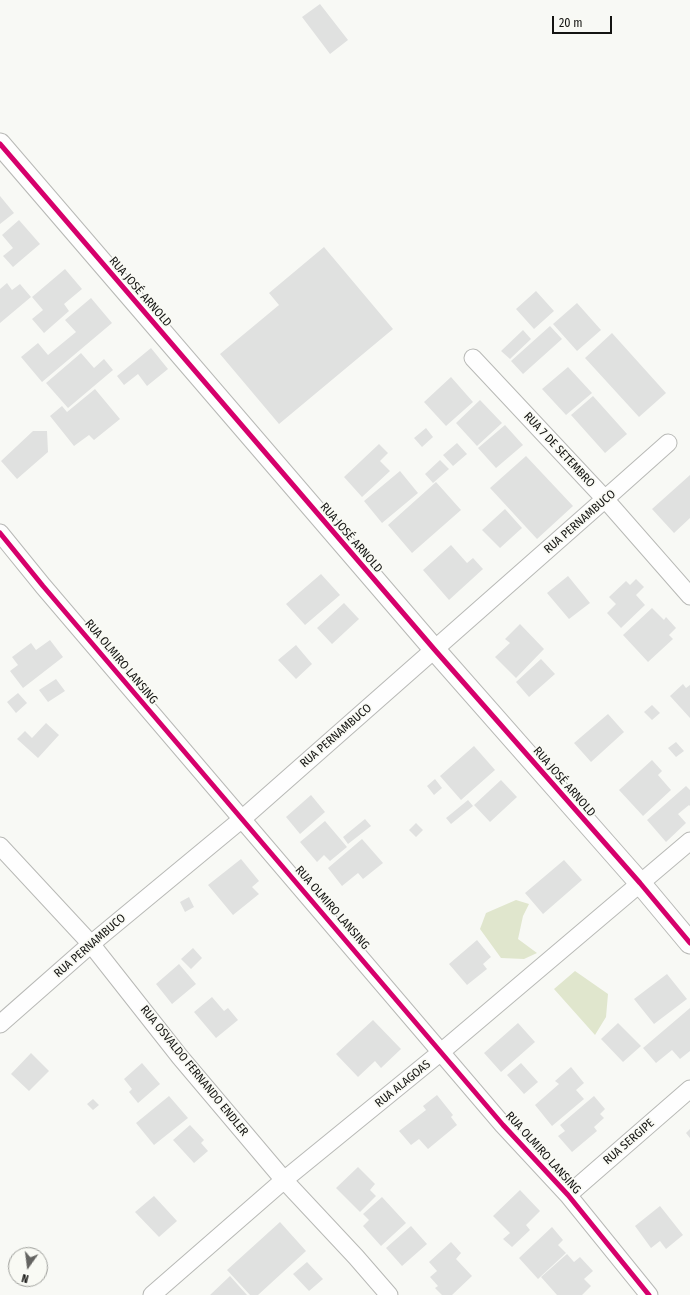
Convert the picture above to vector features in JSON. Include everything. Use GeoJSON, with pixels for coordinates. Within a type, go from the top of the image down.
{"type":"FeatureCollection","features":[{"type":"Feature","properties":{"kind":"street","name":"RUA JOSÉ ARNOLD"},"geometry":{"type":"LineString","coordinates":[[0,144],[434,649],[640,883],[690,943]]}},
{"type":"Feature","properties":{"kind":"street","name":"RUA 7 DE SETEMBRO"},"geometry":{"type":"LineString","coordinates":[[474,358],[606,499],[690,596]]}},
{"type":"Feature","properties":{"kind":"street","name":"RUA PERNAMBUCO"},"geometry":{"type":"LineString","coordinates":[[0,1024],[91,944],[242,819],[668,443]]}},
{"type":"Feature","properties":{"kind":"street","name":"RUA OLMIRO LANSING"},"geometry":{"type":"LineString","coordinates":[[0,533],[43,586],[502,1125],[568,1195],[649,1295]]}},
{"type":"Feature","properties":{"kind":"street","name":"RUA ALAGOAS"},"geometry":{"type":"LineString","coordinates":[[152,1295],[284,1180],[441,1052],[690,841]]}},
{"type":"Feature","properties":{"kind":"street","name":"RUA OSVALDO FERNANDO ENDLER"},"geometry":{"type":"LineString","coordinates":[[0,846],[91,944],[180,1057],[284,1180],[356,1257],[389,1295]]}},
{"type":"Feature","properties":{"kind":"street","name":"RUA SERGIPE"},"geometry":{"type":"LineString","coordinates":[[568,1195],[690,1089]]}},
{"type":"Feature","properties":{"kind":"green space"},"geometry":{"type":"Polygon","coordinates":[[[516,900],[529,904],[523,916],[518,939],[537,953],[524,959],[501,958],[480,929],[486,913],[516,900]]]}},
{"type":"Feature","properties":{"kind":"green space"},"geometry":{"type":"Polygon","coordinates":[[[575,971],[608,994],[606,1017],[595,1035],[554,989],[575,971]]]}},
{"type":"Feature","properties":{"kind":"building"},"geometry":{"type":"Polygon","coordinates":[[[320,4],[348,40],[330,54],[302,17],[320,4]]]}},
{"type":"Feature","properties":{"kind":"building"},"geometry":{"type":"Polygon","coordinates":[[[0,196],[14,213],[0,224],[0,196]]]}},
{"type":"Feature","properties":{"kind":"building"},"geometry":{"type":"Polygon","coordinates":[[[19,220],[40,244],[13,267],[3,256],[13,248],[2,235],[19,220]]]}},
{"type":"Feature","properties":{"kind":"building"},"geometry":{"type":"Polygon","coordinates":[[[324,247],[393,329],[279,424],[220,354],[279,305],[269,293],[324,247]]]}},
{"type":"Feature","properties":{"kind":"building"},"geometry":{"type":"Polygon","coordinates":[[[65,269],[82,289],[64,304],[69,311],[44,333],[32,319],[43,310],[32,297],[65,269]]]}},
{"type":"Feature","properties":{"kind":"building"},"geometry":{"type":"Polygon","coordinates":[[[7,283],[12,290],[20,284],[31,297],[0,323],[0,289],[7,283]]]}},
{"type":"Feature","properties":{"kind":"building"},"geometry":{"type":"Polygon","coordinates":[[[536,291],[554,311],[534,329],[516,309],[536,291]]]}},
{"type":"Feature","properties":{"kind":"building"},"geometry":{"type":"Polygon","coordinates":[[[91,298],[112,323],[42,382],[21,357],[38,343],[48,355],[76,332],[65,320],[91,298]]]}},
{"type":"Feature","properties":{"kind":"building"},"geometry":{"type":"Polygon","coordinates":[[[577,303],[601,330],[577,351],[553,324],[577,303]]]}},
{"type":"Feature","properties":{"kind":"building"},"geometry":{"type":"Polygon","coordinates":[[[550,326],[562,339],[523,374],[511,361],[550,326]]]}},
{"type":"Feature","properties":{"kind":"building"},"geometry":{"type":"Polygon","coordinates":[[[523,330],[531,339],[510,359],[501,351],[523,330]]]}},
{"type":"Feature","properties":{"kind":"building"},"geometry":{"type":"Polygon","coordinates":[[[612,333],[666,393],[639,417],[585,358],[612,333]]]}},
{"type":"Feature","properties":{"kind":"building"},"geometry":{"type":"Polygon","coordinates":[[[151,348],[168,369],[147,386],[138,374],[124,385],[117,376],[151,348]]]}},
{"type":"Feature","properties":{"kind":"building"},"geometry":{"type":"Polygon","coordinates":[[[81,353],[94,368],[104,359],[113,370],[68,408],[46,383],[81,353]]]}},
{"type":"Feature","properties":{"kind":"building"},"geometry":{"type":"Polygon","coordinates":[[[568,367],[592,393],[566,415],[542,389],[568,367]]]}},
{"type":"Feature","properties":{"kind":"building"},"geometry":{"type":"Polygon","coordinates":[[[451,377],[473,402],[446,426],[424,402],[451,377]]]}},
{"type":"Feature","properties":{"kind":"building"},"geometry":{"type":"Polygon","coordinates":[[[95,389],[120,419],[94,440],[89,435],[74,446],[50,416],[62,406],[67,412],[95,389]]]}},
{"type":"Feature","properties":{"kind":"building"},"geometry":{"type":"Polygon","coordinates":[[[593,396],[627,434],[605,453],[571,415],[593,396]]]}},
{"type":"Feature","properties":{"kind":"building"},"geometry":{"type":"Polygon","coordinates":[[[480,400],[502,423],[477,446],[456,423],[480,400]]]}},
{"type":"Feature","properties":{"kind":"building"},"geometry":{"type":"Polygon","coordinates":[[[505,425],[523,445],[496,468],[478,448],[505,425]]]}},
{"type":"Feature","properties":{"kind":"building"},"geometry":{"type":"Polygon","coordinates":[[[426,428],[433,437],[422,447],[414,438],[426,428]]]}},
{"type":"Feature","properties":{"kind":"building"},"geometry":{"type":"Polygon","coordinates":[[[33,431],[47,431],[48,452],[17,479],[1,461],[33,431]]]}},
{"type":"Feature","properties":{"kind":"building"},"geometry":{"type":"Polygon","coordinates":[[[457,443],[467,454],[453,466],[443,455],[457,443]]]}},
{"type":"Feature","properties":{"kind":"building"},"geometry":{"type":"Polygon","coordinates":[[[379,444],[388,453],[380,461],[390,471],[362,497],[344,477],[379,444]]]}},
{"type":"Feature","properties":{"kind":"building"},"geometry":{"type":"Polygon","coordinates":[[[526,456],[573,506],[537,539],[490,488],[526,456]]]}},
{"type":"Feature","properties":{"kind":"building"},"geometry":{"type":"Polygon","coordinates":[[[440,460],[449,469],[433,483],[425,474],[440,460]]]}},
{"type":"Feature","properties":{"kind":"building"},"geometry":{"type":"Polygon","coordinates":[[[400,471],[418,493],[382,523],[364,501],[400,471]]]}},
{"type":"Feature","properties":{"kind":"building"},"geometry":{"type":"Polygon","coordinates":[[[690,475],[690,518],[674,533],[652,509],[690,475]]]}},
{"type":"Feature","properties":{"kind":"building"},"geometry":{"type":"Polygon","coordinates":[[[436,482],[461,510],[412,553],[388,525],[436,482]]]}},
{"type":"Feature","properties":{"kind":"building"},"geometry":{"type":"Polygon","coordinates":[[[505,509],[522,528],[500,548],[482,530],[505,509]]]}},
{"type":"Feature","properties":{"kind":"building"},"geometry":{"type":"Polygon","coordinates":[[[451,545],[467,563],[473,558],[483,569],[449,600],[423,570],[451,545]]]}},
{"type":"Feature","properties":{"kind":"building"},"geometry":{"type":"Polygon","coordinates":[[[321,574],[340,595],[305,625],[286,604],[321,574]]]}},
{"type":"Feature","properties":{"kind":"building"},"geometry":{"type":"Polygon","coordinates":[[[568,576],[590,603],[569,619],[547,593],[568,576]]]}},
{"type":"Feature","properties":{"kind":"building"},"geometry":{"type":"Polygon","coordinates":[[[636,579],[644,587],[636,595],[645,605],[621,628],[607,613],[616,604],[609,597],[626,581],[630,585],[636,579]]]}},
{"type":"Feature","properties":{"kind":"building"},"geometry":{"type":"Polygon","coordinates":[[[344,603],[359,619],[332,644],[317,628],[344,603]]]}},
{"type":"Feature","properties":{"kind":"building"},"geometry":{"type":"Polygon","coordinates":[[[652,608],[664,620],[666,617],[676,628],[669,635],[673,639],[648,662],[623,635],[652,608]]]}},
{"type":"Feature","properties":{"kind":"building"},"geometry":{"type":"Polygon","coordinates":[[[520,624],[544,649],[516,678],[495,657],[510,643],[505,639],[520,624]]]}},
{"type":"Feature","properties":{"kind":"building"},"geometry":{"type":"Polygon","coordinates":[[[50,640],[63,657],[23,688],[10,671],[18,665],[12,657],[31,643],[36,650],[50,640]]]}},
{"type":"Feature","properties":{"kind":"building"},"geometry":{"type":"Polygon","coordinates":[[[296,645],[312,664],[296,679],[278,660],[296,645]]]}},
{"type":"Feature","properties":{"kind":"building"},"geometry":{"type":"Polygon","coordinates":[[[541,659],[555,674],[529,697],[516,682],[541,659]]]}},
{"type":"Feature","properties":{"kind":"building"},"geometry":{"type":"Polygon","coordinates":[[[56,679],[65,691],[48,702],[39,690],[56,679]]]}},
{"type":"Feature","properties":{"kind":"building"},"geometry":{"type":"Polygon","coordinates":[[[683,684],[686,688],[690,685],[690,718],[670,696],[683,684]]]}},
{"type":"Feature","properties":{"kind":"building"},"geometry":{"type":"Polygon","coordinates":[[[18,693],[27,703],[16,713],[7,702],[18,693]]]}},
{"type":"Feature","properties":{"kind":"building"},"geometry":{"type":"Polygon","coordinates":[[[652,705],[660,713],[652,720],[644,712],[652,705]]]}},
{"type":"Feature","properties":{"kind":"building"},"geometry":{"type":"Polygon","coordinates":[[[608,714],[624,732],[591,762],[574,743],[608,714]]]}},
{"type":"Feature","properties":{"kind":"building"},"geometry":{"type":"Polygon","coordinates":[[[46,723],[59,735],[38,758],[17,739],[25,731],[32,738],[46,723]]]}},
{"type":"Feature","properties":{"kind":"building"},"geometry":{"type":"Polygon","coordinates":[[[676,742],[684,751],[676,757],[668,748],[676,742]]]}},
{"type":"Feature","properties":{"kind":"building"},"geometry":{"type":"Polygon","coordinates":[[[474,746],[495,770],[461,800],[440,776],[474,746]]]}},
{"type":"Feature","properties":{"kind":"building"},"geometry":{"type":"Polygon","coordinates":[[[652,760],[662,771],[658,775],[671,790],[643,816],[619,790],[652,760]]]}},
{"type":"Feature","properties":{"kind":"building"},"geometry":{"type":"Polygon","coordinates":[[[435,779],[442,788],[434,795],[427,786],[435,779]]]}},
{"type":"Feature","properties":{"kind":"building"},"geometry":{"type":"Polygon","coordinates":[[[501,780],[517,797],[490,822],[474,805],[501,780]]]}},
{"type":"Feature","properties":{"kind":"building"},"geometry":{"type":"Polygon","coordinates":[[[686,786],[690,790],[690,806],[689,805],[678,814],[686,823],[666,842],[647,820],[686,786]]]}},
{"type":"Feature","properties":{"kind":"building"},"geometry":{"type":"Polygon","coordinates":[[[311,795],[325,812],[300,834],[286,817],[311,795]]]}},
{"type":"Feature","properties":{"kind":"building"},"geometry":{"type":"Polygon","coordinates":[[[468,800],[473,806],[451,824],[446,818],[468,800]]]}},
{"type":"Feature","properties":{"kind":"building"},"geometry":{"type":"Polygon","coordinates":[[[365,819],[371,826],[348,844],[343,837],[365,819]]]}},
{"type":"Feature","properties":{"kind":"building"},"geometry":{"type":"Polygon","coordinates":[[[325,821],[347,847],[330,861],[324,855],[317,862],[300,842],[325,821]]]}},
{"type":"Feature","properties":{"kind":"building"},"geometry":{"type":"Polygon","coordinates":[[[416,823],[423,830],[416,837],[409,830],[416,823]]]}},
{"type":"Feature","properties":{"kind":"building"},"geometry":{"type":"Polygon","coordinates":[[[362,839],[383,863],[363,879],[358,873],[342,886],[328,868],[362,839]]]}},
{"type":"Feature","properties":{"kind":"building"},"geometry":{"type":"Polygon","coordinates":[[[241,859],[259,881],[252,887],[259,894],[233,915],[208,885],[241,859]]]}},
{"type":"Feature","properties":{"kind":"building"},"geometry":{"type":"Polygon","coordinates":[[[564,860],[582,880],[543,914],[525,893],[564,860]]]}},
{"type":"Feature","properties":{"kind":"building"},"geometry":{"type":"Polygon","coordinates":[[[189,897],[194,907],[185,912],[180,902],[189,897]]]}},
{"type":"Feature","properties":{"kind":"building"},"geometry":{"type":"Polygon","coordinates":[[[477,940],[491,957],[483,964],[487,969],[467,985],[449,964],[477,940]]]}},
{"type":"Feature","properties":{"kind":"building"},"geometry":{"type":"Polygon","coordinates":[[[193,948],[202,958],[191,969],[181,959],[193,948]]]}},
{"type":"Feature","properties":{"kind":"building"},"geometry":{"type":"Polygon","coordinates":[[[179,964],[196,984],[172,1004],[156,984],[179,964]]]}},
{"type":"Feature","properties":{"kind":"building"},"geometry":{"type":"Polygon","coordinates":[[[667,974],[687,999],[654,1024],[634,999],[667,974]]]}},
{"type":"Feature","properties":{"kind":"building"},"geometry":{"type":"Polygon","coordinates":[[[212,997],[224,1011],[228,1008],[238,1020],[216,1038],[194,1012],[212,997]]]}},
{"type":"Feature","properties":{"kind":"building"},"geometry":{"type":"Polygon","coordinates":[[[690,1008],[690,1051],[680,1059],[672,1050],[656,1063],[643,1048],[690,1008]]]}},
{"type":"Feature","properties":{"kind":"building"},"geometry":{"type":"Polygon","coordinates":[[[373,1020],[401,1049],[381,1068],[375,1061],[358,1077],[336,1054],[373,1020]]]}},
{"type":"Feature","properties":{"kind":"building"},"geometry":{"type":"Polygon","coordinates":[[[518,1023],[535,1042],[501,1072],[484,1053],[518,1023]]]}},
{"type":"Feature","properties":{"kind":"building"},"geometry":{"type":"Polygon","coordinates":[[[618,1023],[641,1046],[623,1062],[601,1039],[618,1023]]]}},
{"type":"Feature","properties":{"kind":"building"},"geometry":{"type":"Polygon","coordinates":[[[31,1053],[49,1071],[29,1091],[11,1074],[31,1053]]]}},
{"type":"Feature","properties":{"kind":"building"},"geometry":{"type":"Polygon","coordinates":[[[142,1063],[160,1084],[138,1103],[129,1092],[132,1089],[124,1079],[142,1063]]]}},
{"type":"Feature","properties":{"kind":"building"},"geometry":{"type":"Polygon","coordinates":[[[521,1063],[538,1082],[524,1094],[507,1075],[521,1063]]]}},
{"type":"Feature","properties":{"kind":"building"},"geometry":{"type":"Polygon","coordinates":[[[571,1067],[584,1083],[576,1090],[584,1099],[552,1126],[535,1105],[559,1084],[555,1081],[571,1067]]]}},
{"type":"Feature","properties":{"kind":"building"},"geometry":{"type":"Polygon","coordinates":[[[437,1095],[453,1115],[451,1117],[457,1125],[428,1149],[419,1139],[411,1145],[399,1131],[426,1110],[423,1106],[437,1095]]]}},
{"type":"Feature","properties":{"kind":"building"},"geometry":{"type":"Polygon","coordinates":[[[169,1096],[188,1118],[154,1145],[136,1123],[169,1096]]]}},
{"type":"Feature","properties":{"kind":"building"},"geometry":{"type":"Polygon","coordinates":[[[594,1096],[605,1109],[600,1114],[604,1118],[594,1127],[597,1131],[572,1152],[558,1136],[565,1131],[560,1125],[594,1096]]]}},
{"type":"Feature","properties":{"kind":"building"},"geometry":{"type":"Polygon","coordinates":[[[93,1099],[99,1105],[93,1110],[87,1104],[93,1099]]]}},
{"type":"Feature","properties":{"kind":"building"},"geometry":{"type":"Polygon","coordinates":[[[190,1125],[204,1140],[201,1143],[208,1151],[194,1163],[173,1140],[190,1125]]]}},
{"type":"Feature","properties":{"kind":"building"},"geometry":{"type":"Polygon","coordinates":[[[690,1129],[690,1138],[686,1133],[690,1129]]]}},
{"type":"Feature","properties":{"kind":"building"},"geometry":{"type":"Polygon","coordinates":[[[358,1167],[375,1184],[370,1190],[376,1196],[360,1212],[336,1188],[358,1167]]]}},
{"type":"Feature","properties":{"kind":"building"},"geometry":{"type":"Polygon","coordinates":[[[520,1190],[540,1211],[526,1225],[530,1230],[512,1247],[503,1239],[510,1233],[493,1216],[520,1190]]]}},
{"type":"Feature","properties":{"kind":"building"},"geometry":{"type":"Polygon","coordinates":[[[154,1196],[177,1221],[159,1237],[135,1212],[154,1196]]]}},
{"type":"Feature","properties":{"kind":"building"},"geometry":{"type":"Polygon","coordinates":[[[382,1197],[406,1223],[381,1246],[363,1226],[369,1220],[363,1214],[382,1197]]]}},
{"type":"Feature","properties":{"kind":"building"},"geometry":{"type":"Polygon","coordinates":[[[660,1206],[683,1235],[666,1249],[660,1241],[651,1248],[635,1226],[660,1206]]]}},
{"type":"Feature","properties":{"kind":"building"},"geometry":{"type":"Polygon","coordinates":[[[280,1222],[306,1251],[258,1295],[250,1295],[227,1270],[280,1222]]]}},
{"type":"Feature","properties":{"kind":"building"},"geometry":{"type":"Polygon","coordinates":[[[411,1226],[427,1244],[402,1266],[386,1248],[411,1226]]]}},
{"type":"Feature","properties":{"kind":"building"},"geometry":{"type":"Polygon","coordinates":[[[552,1227],[563,1240],[558,1245],[566,1253],[538,1279],[519,1258],[552,1227]]]}},
{"type":"Feature","properties":{"kind":"building"},"geometry":{"type":"Polygon","coordinates":[[[451,1242],[461,1253],[456,1259],[472,1276],[452,1295],[442,1295],[435,1288],[438,1286],[430,1277],[437,1271],[429,1262],[451,1242]]]}},
{"type":"Feature","properties":{"kind":"building"},"geometry":{"type":"Polygon","coordinates":[[[567,1254],[574,1262],[580,1257],[593,1271],[584,1279],[591,1286],[582,1295],[557,1295],[541,1277],[567,1254]]]}},
{"type":"Feature","properties":{"kind":"building"},"geometry":{"type":"Polygon","coordinates":[[[307,1262],[323,1279],[309,1291],[293,1274],[307,1262]]]}},
{"type":"Feature","properties":{"kind":"building"},"geometry":{"type":"Polygon","coordinates":[[[230,1276],[247,1295],[210,1295],[230,1276]]]}},
{"type":"Feature","properties":{"kind":"cycle path"},"geometry":{"type":"LineString","coordinates":[[0,144],[434,649],[640,883],[690,943]]}},
{"type":"Feature","properties":{"kind":"cycle path"},"geometry":{"type":"LineString","coordinates":[[0,533],[43,586],[503,1125],[568,1195],[649,1295]]}}]}
